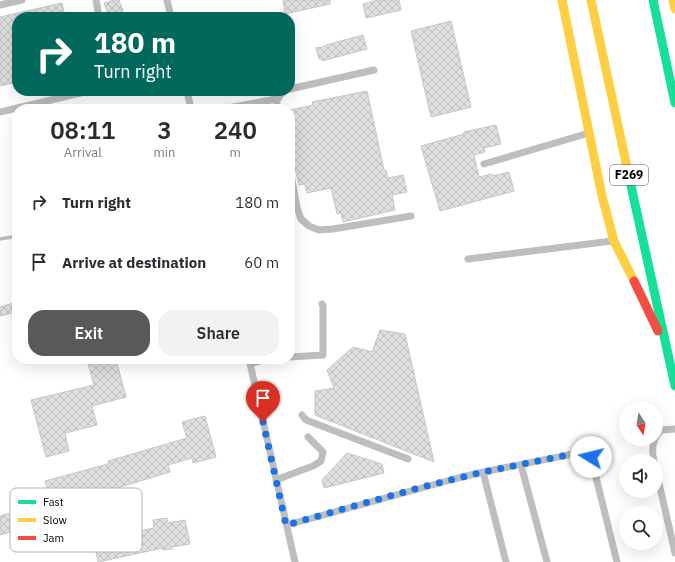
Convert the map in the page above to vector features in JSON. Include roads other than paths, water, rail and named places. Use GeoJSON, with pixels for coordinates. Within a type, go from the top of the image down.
{"type":"FeatureCollection","features":[{"type":"Feature","properties":{"kind":"main road"},"geometry":{"type":"LineString","coordinates":[[562,0],[602,196],[614,241],[667,350]]}},
{"type":"Feature","properties":{"kind":"main road","name":"F269"},"geometry":{"type":"LineString","coordinates":[[591,0],[675,386]]}},
{"type":"Feature","properties":{"kind":"main road"},"geometry":{"type":"LineString","coordinates":[[653,0],[675,103]]}},
{"type":"Feature","properties":{"kind":"main road"},"geometry":{"type":"LineString","coordinates":[[673,0],[675,9]]}},
{"type":"Feature","properties":{"kind":"lane"},"geometry":{"type":"LineString","coordinates":[[0,5],[22,0]]}},
{"type":"Feature","properties":{"kind":"lane"},"geometry":{"type":"LineString","coordinates":[[96,0],[98,12]]}},
{"type":"Feature","properties":{"kind":"lane"},"geometry":{"type":"LineString","coordinates":[[167,0],[170,12]]}},
{"type":"Feature","properties":{"kind":"lane"},"geometry":{"type":"LineString","coordinates":[[295,88],[374,70]]}},
{"type":"Feature","properties":{"kind":"lane"},"geometry":{"type":"LineString","coordinates":[[34,104],[68,96]]}},
{"type":"Feature","properties":{"kind":"lane"},"geometry":{"type":"LineString","coordinates":[[249,104],[276,99],[278,100],[280,96]]}},
{"type":"Feature","properties":{"kind":"lane"},"geometry":{"type":"LineString","coordinates":[[276,99],[277,104]]}},
{"type":"Feature","properties":{"kind":"lane"},"geometry":{"type":"LineString","coordinates":[[0,112],[12,109]]}},
{"type":"Feature","properties":{"kind":"lane"},"geometry":{"type":"LineString","coordinates":[[484,164],[590,133]]}},
{"type":"Feature","properties":{"kind":"lane"},"geometry":{"type":"LineString","coordinates":[[295,196],[301,219],[308,226],[319,230],[410,216]]}},
{"type":"Feature","properties":{"kind":"lane"},"geometry":{"type":"LineString","coordinates":[[468,259],[614,241]]}},
{"type":"Feature","properties":{"kind":"lane"},"geometry":{"type":"LineString","coordinates":[[295,357],[323,355],[322,304]]}},
{"type":"Feature","properties":{"kind":"lane"},"geometry":{"type":"LineString","coordinates":[[250,364],[295,562]]}},
{"type":"Feature","properties":{"kind":"lane"},"geometry":{"type":"LineString","coordinates":[[302,416],[306,420],[408,459]]}},
{"type":"Feature","properties":{"kind":"lane"},"geometry":{"type":"LineString","coordinates":[[663,430],[675,429]]}},
{"type":"Feature","properties":{"kind":"lane"},"geometry":{"type":"LineString","coordinates":[[276,480],[313,466],[321,461],[323,452],[308,437]]}},
{"type":"Feature","properties":{"kind":"lane"},"geometry":{"type":"LineString","coordinates":[[286,525],[426,486],[483,472],[586,452],[591,457],[617,562]]}},
{"type":"Feature","properties":{"kind":"lane"},"geometry":{"type":"LineString","coordinates":[[521,465],[547,562]]}},
{"type":"Feature","properties":{"kind":"lane"},"geometry":{"type":"LineString","coordinates":[[483,472],[506,562]]}},
{"type":"Feature","properties":{"kind":"lane"},"geometry":{"type":"LineString","coordinates":[[662,498],[675,553]]}},
{"type":"Feature","properties":{"kind":"waterway"},"geometry":{"type":"LineString","coordinates":[[0,239],[12,237]]}}]}
